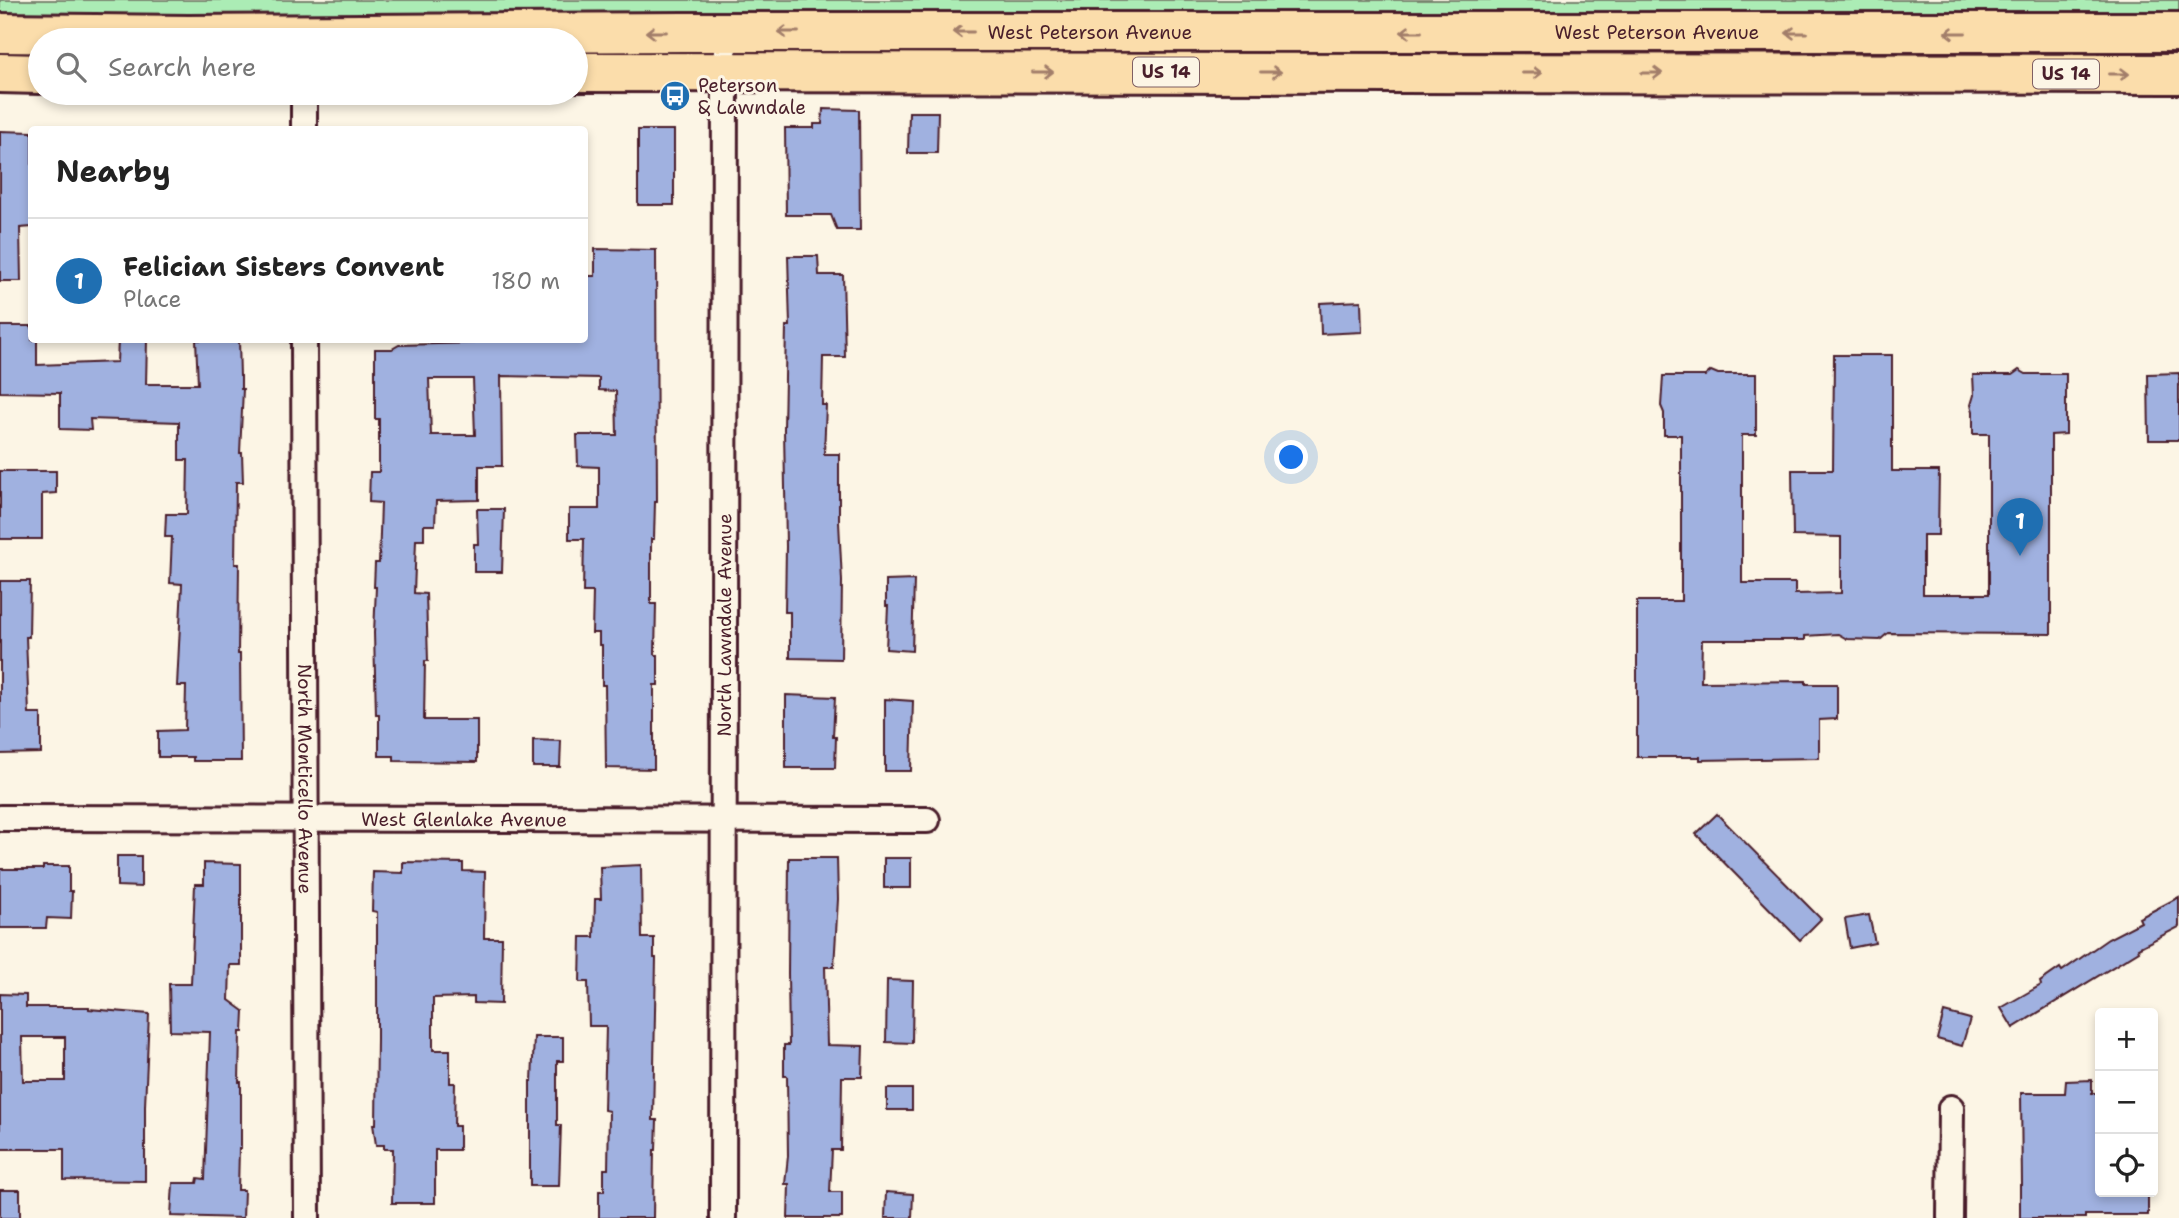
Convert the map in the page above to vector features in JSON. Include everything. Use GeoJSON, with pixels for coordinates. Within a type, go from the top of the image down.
{"type":"FeatureCollection","features":[{"type":"Feature","properties":{"kind":"main road","name":"West Peterson Avenue"},"geometry":{"type":"LineString","coordinates":[[588,33],[2179,32]]}},
{"type":"Feature","properties":{"kind":"main road","name":"West Peterson Avenue"},"geometry":{"type":"LineString","coordinates":[[0,33],[28,33]]}},
{"type":"Feature","properties":{"kind":"main road","name":"West Peterson Avenue"},"geometry":{"type":"LineString","coordinates":[[588,72],[2179,74]]}},
{"type":"Feature","properties":{"kind":"main road"},"geometry":{"type":"LineString","coordinates":[[0,73],[28,74]]}},
{"type":"Feature","properties":{"kind":"street","name":"North Lawndale Avenue"},"geometry":{"type":"LineString","coordinates":[[723,1218],[725,32]]}},
{"type":"Feature","properties":{"kind":"street"},"geometry":{"type":"LineString","coordinates":[[304,105],[304,126]]}},
{"type":"Feature","properties":{"kind":"street","name":"North Monticello Avenue"},"geometry":{"type":"LineString","coordinates":[[304,343],[307,1218]]}},
{"type":"Feature","properties":{"kind":"street","name":"West Glenlake Avenue"},"geometry":{"type":"LineString","coordinates":[[0,818],[928,820]]}},
{"type":"Feature","properties":{"kind":"street"},"geometry":{"type":"LineString","coordinates":[[1950,1218],[1951,1108]]}},
{"type":"Feature","properties":{"kind":"green space"},"geometry":{"type":"Polygon","coordinates":[[[0,0],[2179,0],[2179,14],[0,14],[0,0]]]}},
{"type":"Feature","properties":{"kind":"green space"},"geometry":{"type":"Polygon","coordinates":[[[1696,46],[1811,51],[1811,54],[1650,57],[1650,52],[1696,46]]]}},
{"type":"Feature","properties":{"kind":"green space"},"geometry":{"type":"Polygon","coordinates":[[[2076,47],[2179,47],[2179,58],[2028,58],[2028,51],[2076,47]]]}},
{"type":"Feature","properties":{"kind":"green space"},"geometry":{"type":"Polygon","coordinates":[[[1425,50],[1421,57],[938,57],[939,51],[1425,50]]]}},
{"type":"Feature","properties":{"kind":"building"},"geometry":{"type":"Polygon","coordinates":[[[823,109],[859,110],[860,230],[837,230],[831,215],[786,215],[785,128],[814,128],[814,124],[822,124],[823,109]]]}},
{"type":"Feature","properties":{"kind":"building"},"geometry":{"type":"Polygon","coordinates":[[[909,112],[938,112],[937,153],[908,153],[909,112]]]}},
{"type":"Feature","properties":{"kind":"building"},"geometry":{"type":"Polygon","coordinates":[[[638,130],[674,130],[674,205],[638,205],[638,130]]]}},
{"type":"Feature","properties":{"kind":"building"},"geometry":{"type":"Polygon","coordinates":[[[0,131],[28,132],[28,227],[20,228],[21,281],[0,281],[0,131]]]}},
{"type":"Feature","properties":{"kind":"building"},"geometry":{"type":"Polygon","coordinates":[[[595,249],[656,250],[657,502],[654,539],[651,539],[651,604],[656,604],[655,655],[658,655],[658,685],[654,685],[654,769],[606,768],[602,645],[599,645],[599,633],[592,633],[593,592],[583,592],[584,539],[569,539],[569,509],[599,509],[599,467],[578,466],[577,435],[617,435],[616,391],[599,390],[599,378],[501,376],[502,466],[479,466],[479,500],[436,501],[435,525],[424,525],[424,540],[416,540],[414,593],[426,594],[428,661],[425,661],[424,720],[477,720],[477,762],[394,761],[394,756],[379,756],[374,587],[375,563],[379,563],[381,503],[369,502],[370,472],[379,472],[379,419],[375,419],[375,349],[392,349],[399,345],[588,343],[588,276],[595,276],[595,249]],[[429,379],[431,435],[475,435],[473,379],[429,379]]]}},
{"type":"Feature","properties":{"kind":"building"},"geometry":{"type":"Polygon","coordinates":[[[788,256],[818,256],[819,275],[843,275],[845,357],[823,357],[822,405],[826,405],[824,454],[839,454],[841,659],[790,658],[790,612],[785,612],[784,429],[786,326],[790,326],[788,256]]]}},
{"type":"Feature","properties":{"kind":"building"},"geometry":{"type":"Polygon","coordinates":[[[1361,301],[1362,332],[1321,334],[1320,303],[1361,301]]]}},
{"type":"Feature","properties":{"kind":"building"},"geometry":{"type":"Polygon","coordinates":[[[0,326],[28,326],[28,343],[37,343],[37,365],[117,362],[118,343],[147,343],[146,384],[198,384],[196,343],[239,343],[243,389],[240,453],[243,482],[236,482],[235,564],[239,564],[241,761],[193,761],[193,757],[158,757],[158,731],[185,730],[186,686],[177,686],[182,584],[170,583],[172,537],[165,537],[166,514],[187,514],[188,460],[179,460],[179,422],[90,419],[91,430],[60,429],[60,393],[0,392],[0,326]]]}},
{"type":"Feature","properties":{"kind":"building"},"geometry":{"type":"Polygon","coordinates":[[[1834,355],[1892,355],[1892,471],[1939,471],[1938,535],[1923,535],[1923,594],[1989,594],[1989,434],[1973,434],[1973,375],[2012,375],[2019,370],[2026,374],[2066,374],[2066,434],[2051,435],[2051,634],[1888,633],[1880,640],[1847,639],[1838,634],[1805,636],[1805,640],[1702,640],[1701,682],[1806,681],[1806,684],[1837,684],[1837,719],[1819,720],[1819,758],[1700,760],[1700,757],[1637,757],[1637,601],[1681,601],[1681,435],[1664,435],[1664,413],[1661,406],[1663,376],[1705,376],[1711,371],[1718,374],[1756,374],[1756,435],[1742,435],[1742,583],[1795,583],[1795,594],[1841,593],[1841,537],[1793,536],[1792,470],[1833,470],[1834,355]]]}},
{"type":"Feature","properties":{"kind":"building"},"geometry":{"type":"Polygon","coordinates":[[[2179,373],[2179,440],[2149,440],[2148,374],[2179,373]]]}},
{"type":"Feature","properties":{"kind":"building"},"geometry":{"type":"Polygon","coordinates":[[[0,471],[56,471],[56,493],[42,494],[42,539],[0,539],[0,471]]]}},
{"type":"Feature","properties":{"kind":"building"},"geometry":{"type":"Polygon","coordinates":[[[477,509],[504,509],[502,572],[474,572],[474,544],[478,544],[477,509]]]}},
{"type":"Feature","properties":{"kind":"building"},"geometry":{"type":"Polygon","coordinates":[[[914,580],[912,651],[886,649],[886,581],[914,580]]]}},
{"type":"Feature","properties":{"kind":"building"},"geometry":{"type":"Polygon","coordinates":[[[0,581],[30,581],[29,637],[26,637],[29,714],[41,714],[41,753],[0,754],[0,581]]]}},
{"type":"Feature","properties":{"kind":"building"},"geometry":{"type":"Polygon","coordinates":[[[786,695],[835,697],[835,768],[786,768],[786,695]]]}},
{"type":"Feature","properties":{"kind":"building"},"geometry":{"type":"Polygon","coordinates":[[[885,699],[913,701],[911,771],[885,771],[885,699]]]}},
{"type":"Feature","properties":{"kind":"building"},"geometry":{"type":"Polygon","coordinates":[[[533,740],[561,741],[560,767],[533,767],[533,740]]]}},
{"type":"Feature","properties":{"kind":"building"},"geometry":{"type":"Polygon","coordinates":[[[1717,814],[1821,919],[1800,940],[1696,834],[1717,814]]]}},
{"type":"Feature","properties":{"kind":"building"},"geometry":{"type":"Polygon","coordinates":[[[117,856],[141,856],[141,887],[117,886],[117,856]]]}},
{"type":"Feature","properties":{"kind":"building"},"geometry":{"type":"Polygon","coordinates":[[[789,858],[837,858],[838,899],[834,967],[825,967],[827,1045],[863,1046],[862,1077],[842,1077],[841,1150],[832,1150],[830,1192],[842,1192],[842,1218],[788,1218],[789,1184],[785,1184],[788,1156],[787,1076],[784,1076],[784,1045],[789,1045],[789,858]]]}},
{"type":"Feature","properties":{"kind":"building"},"geometry":{"type":"Polygon","coordinates":[[[884,858],[911,858],[911,888],[884,888],[884,858]]]}},
{"type":"Feature","properties":{"kind":"building"},"geometry":{"type":"Polygon","coordinates":[[[403,862],[463,863],[463,871],[485,872],[484,938],[502,938],[501,1004],[474,1003],[474,997],[433,998],[433,1050],[450,1050],[450,1083],[455,1083],[454,1126],[459,1126],[459,1150],[435,1150],[435,1203],[392,1203],[393,1149],[376,1145],[373,1124],[376,1124],[377,912],[372,911],[373,872],[403,873],[403,862]]]}},
{"type":"Feature","properties":{"kind":"building"},"geometry":{"type":"Polygon","coordinates":[[[204,863],[241,864],[241,965],[230,965],[229,1000],[244,1011],[243,1032],[240,1032],[241,1149],[238,1190],[244,1190],[243,1218],[171,1216],[173,1183],[197,1183],[198,1178],[205,1179],[210,1032],[170,1031],[169,984],[191,984],[195,884],[204,884],[204,863]]]}},
{"type":"Feature","properties":{"kind":"building"},"geometry":{"type":"Polygon","coordinates":[[[641,865],[642,938],[654,938],[656,958],[653,1120],[657,1120],[653,1218],[599,1218],[599,1191],[604,1191],[604,1169],[608,1169],[609,1111],[604,1110],[606,1026],[589,1026],[588,982],[580,982],[581,937],[594,937],[595,899],[601,899],[600,867],[641,865]]]}},
{"type":"Feature","properties":{"kind":"building"},"geometry":{"type":"Polygon","coordinates":[[[43,866],[69,866],[71,919],[47,918],[46,928],[0,928],[0,869],[43,869],[43,866]]]}},
{"type":"Feature","properties":{"kind":"building"},"geometry":{"type":"Polygon","coordinates":[[[2179,897],[2179,927],[2138,948],[2139,951],[2013,1028],[2001,1008],[2041,985],[2040,982],[2060,968],[2062,971],[2108,939],[2141,922],[2139,918],[2179,897]]]}},
{"type":"Feature","properties":{"kind":"building"},"geometry":{"type":"Polygon","coordinates":[[[1869,915],[1875,943],[1850,948],[1845,919],[1869,915]]]}},
{"type":"Feature","properties":{"kind":"building"},"geometry":{"type":"Polygon","coordinates":[[[887,980],[913,981],[912,1043],[886,1042],[887,980]]]}},
{"type":"Feature","properties":{"kind":"building"},"geometry":{"type":"Polygon","coordinates":[[[0,994],[26,995],[26,1007],[89,1007],[149,1014],[145,1181],[64,1180],[64,1149],[0,1149],[0,994]],[[22,1037],[23,1081],[65,1081],[65,1037],[22,1037]]]}},
{"type":"Feature","properties":{"kind":"building"},"geometry":{"type":"Polygon","coordinates":[[[1944,1012],[1970,1019],[1962,1046],[1937,1039],[1944,1012]]]}},
{"type":"Feature","properties":{"kind":"building"},"geometry":{"type":"Polygon","coordinates":[[[534,1037],[563,1037],[563,1061],[557,1061],[557,1125],[561,1125],[559,1186],[530,1186],[530,1081],[534,1037]]]}},
{"type":"Feature","properties":{"kind":"building"},"geometry":{"type":"Polygon","coordinates":[[[2092,1080],[2092,1093],[2095,1093],[2095,1197],[2148,1197],[2148,1215],[2020,1218],[2021,1093],[2065,1093],[2066,1081],[2092,1080]]]}},
{"type":"Feature","properties":{"kind":"building"},"geometry":{"type":"Polygon","coordinates":[[[887,1089],[912,1089],[912,1110],[887,1110],[887,1089]]]}},
{"type":"Feature","properties":{"kind":"building"},"geometry":{"type":"Polygon","coordinates":[[[0,1190],[20,1190],[20,1218],[0,1218],[0,1190]]]}},
{"type":"Feature","properties":{"kind":"building"},"geometry":{"type":"Polygon","coordinates":[[[886,1192],[913,1194],[912,1218],[885,1218],[886,1192]]]}},
{"type":"Feature","properties":{"kind":"place","name":"Peterson & Lawndale"},"geometry":{"type":"Point","coordinates":[675,96]}},
{"type":"Feature","properties":{"kind":"place","name":"Felician Sisters Convent"},"geometry":{"type":"Point","coordinates":[2020,556]}}]}
